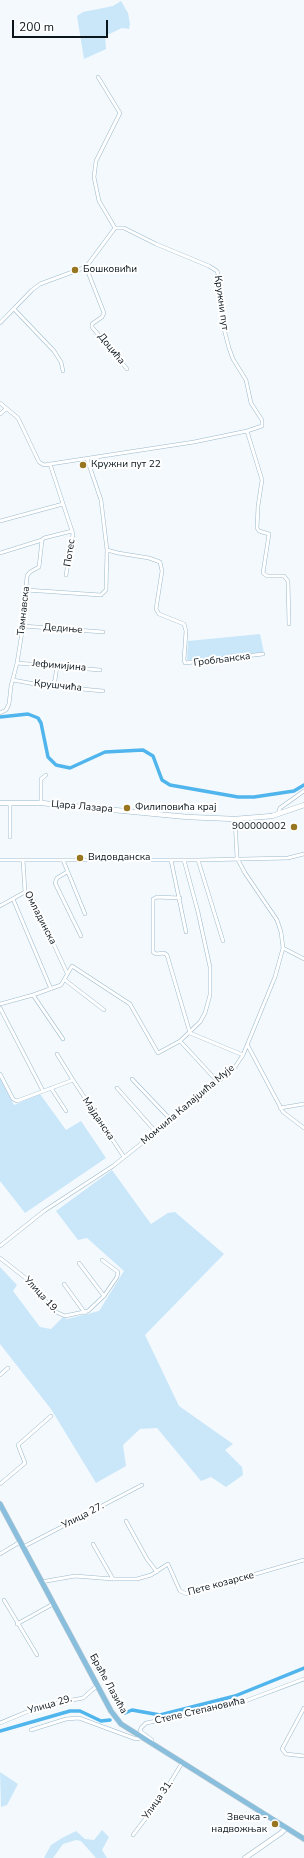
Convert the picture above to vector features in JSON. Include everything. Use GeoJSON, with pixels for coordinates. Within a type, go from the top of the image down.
{"type":"FeatureCollection","features":[{"type":"Feature","properties":{"kind":"main road","name":"Цара Лазара"},"geometry":{"type":"LineString","coordinates":[[0,803],[41,803],[188,817],[235,819],[278,814],[304,805]]}},
{"type":"Feature","properties":{"kind":"main road","name":"Браће Лазића"},"geometry":{"type":"LineString","coordinates":[[0,1504],[2,1511],[116,1718],[126,1728],[141,1738],[304,1839]]}},
{"type":"Feature","properties":{"kind":"main road"},"geometry":{"type":"LineString","coordinates":[[245,1858],[286,1828]]}},
{"type":"Feature","properties":{"kind":"street"},"geometry":{"type":"LineString","coordinates":[[0,323],[32,290],[40,284],[86,267],[115,228],[99,201],[94,177],[96,161],[120,113],[98,77]]}},
{"type":"Feature","properties":{"kind":"street","name":"Кружни пут"},"geometry":{"type":"LineString","coordinates":[[50,464],[194,442],[260,428],[262,421],[252,405],[246,380],[232,355],[224,325],[220,281],[217,271],[124,228],[115,228]]}},
{"type":"Feature","properties":{"kind":"street","name":"Доцића"},"geometry":{"type":"LineString","coordinates":[[86,267],[104,314],[92,324],[92,327],[127,369]]}},
{"type":"Feature","properties":{"kind":"street"},"geometry":{"type":"LineString","coordinates":[[14,309],[54,351],[61,362],[63,371]]}},
{"type":"Feature","properties":{"kind":"street"},"geometry":{"type":"LineString","coordinates":[[0,403],[19,420],[39,462],[44,465],[50,464],[72,531],[46,536],[42,540],[0,553]]}},
{"type":"Feature","properties":{"kind":"street"},"geometry":{"type":"LineString","coordinates":[[0,414],[6,409]]}},
{"type":"Feature","properties":{"kind":"street"},"geometry":{"type":"LineString","coordinates":[[246,431],[262,480],[258,506],[257,528],[258,531],[269,534],[263,573],[267,576],[282,575],[288,581],[289,624]]}},
{"type":"Feature","properties":{"kind":"street"},"geometry":{"type":"LineString","coordinates":[[26,590],[103,594],[106,590],[107,550],[101,500],[87,459]]}},
{"type":"Feature","properties":{"kind":"street"},"geometry":{"type":"LineString","coordinates":[[0,521],[63,504]]}},
{"type":"Feature","properties":{"kind":"street","name":"Потес"},"geometry":{"type":"LineString","coordinates":[[66,575],[72,531]]}},
{"type":"Feature","properties":{"kind":"street","name":"Тамнавска"},"geometry":{"type":"LineString","coordinates":[[0,713],[5,711],[9,704],[23,626],[28,573],[38,568],[40,565],[42,540]]}},
{"type":"Feature","properties":{"kind":"street","name":"Гробљанска"},"geometry":{"type":"LineString","coordinates":[[107,550],[149,558],[160,562],[162,571],[156,609],[159,614],[184,624],[186,631],[185,663],[263,654]]}},
{"type":"Feature","properties":{"kind":"street","name":"Дедиње"},"geometry":{"type":"LineString","coordinates":[[23,626],[103,632]]}},
{"type":"Feature","properties":{"kind":"street","name":"Јефимијина"},"geometry":{"type":"LineString","coordinates":[[17,663],[100,670]]}},
{"type":"Feature","properties":{"kind":"street"},"geometry":{"type":"LineString","coordinates":[[51,686],[55,680],[57,666]]}},
{"type":"Feature","properties":{"kind":"street","name":"Крушчића"},"geometry":{"type":"LineString","coordinates":[[13,680],[51,686],[103,691]]}},
{"type":"Feature","properties":{"kind":"street"},"geometry":{"type":"LineString","coordinates":[[41,803],[41,779],[46,774]]}},
{"type":"Feature","properties":{"kind":"street"},"geometry":{"type":"LineString","coordinates":[[278,814],[280,808],[304,791]]}},
{"type":"Feature","properties":{"kind":"street"},"geometry":{"type":"LineString","coordinates":[[10,803],[10,837]]}},
{"type":"Feature","properties":{"kind":"street","name":"Момчила Калајџића Мује"},"geometry":{"type":"LineString","coordinates":[[0,1246],[44,1211],[124,1157],[171,1120],[235,1067],[248,1046],[278,968],[283,948],[281,932],[277,920],[244,872],[237,858],[235,819]]}},
{"type":"Feature","properties":{"kind":"street"},"geometry":{"type":"LineString","coordinates":[[0,860],[198,860],[288,858],[304,854]]}},
{"type":"Feature","properties":{"kind":"street","name":"Омладинска"},"geometry":{"type":"LineString","coordinates":[[23,860],[25,892],[31,895],[67,973]]}},
{"type":"Feature","properties":{"kind":"street"},"geometry":{"type":"LineString","coordinates":[[63,860],[85,914]]}},
{"type":"Feature","properties":{"kind":"street"},"geometry":{"type":"LineString","coordinates":[[171,860],[186,932]]}},
{"type":"Feature","properties":{"kind":"street"},"geometry":{"type":"LineString","coordinates":[[0,1004],[33,995],[61,985],[70,968],[73,967],[129,1003],[158,1053],[180,1041],[190,1033],[204,1016],[212,983],[210,963],[201,922],[184,860]]}},
{"type":"Feature","properties":{"kind":"street"},"geometry":{"type":"LineString","coordinates":[[198,860],[223,941]]}},
{"type":"Feature","properties":{"kind":"street"},"geometry":{"type":"LineString","coordinates":[[67,872],[57,878],[55,883],[81,936]]}},
{"type":"Feature","properties":{"kind":"street"},"geometry":{"type":"LineString","coordinates":[[0,906],[25,892]]}},
{"type":"Feature","properties":{"kind":"street"},"geometry":{"type":"LineString","coordinates":[[180,898],[157,897],[153,899],[152,950],[154,953],[164,953],[167,955],[190,1033]]}},
{"type":"Feature","properties":{"kind":"street"},"geometry":{"type":"LineString","coordinates":[[13,899],[51,989]]}},
{"type":"Feature","properties":{"kind":"street"},"geometry":{"type":"LineString","coordinates":[[283,948],[304,959]]}},
{"type":"Feature","properties":{"kind":"street"},"geometry":{"type":"LineString","coordinates":[[65,980],[104,1010]]}},
{"type":"Feature","properties":{"kind":"street"},"geometry":{"type":"LineString","coordinates":[[33,995],[63,1039]]}},
{"type":"Feature","properties":{"kind":"street"},"geometry":{"type":"LineString","coordinates":[[0,1008],[43,1091]]}},
{"type":"Feature","properties":{"kind":"street"},"geometry":{"type":"LineString","coordinates":[[190,1033],[243,1055]]}},
{"type":"Feature","properties":{"kind":"street"},"geometry":{"type":"LineString","coordinates":[[180,1041],[218,1082]]}},
{"type":"Feature","properties":{"kind":"street"},"geometry":{"type":"LineString","coordinates":[[248,1046],[280,1108],[286,1115],[304,1128]]}},
{"type":"Feature","properties":{"kind":"street","name":"Мајданска"},"geometry":{"type":"LineString","coordinates":[[57,1054],[124,1157]]}},
{"type":"Feature","properties":{"kind":"street"},"geometry":{"type":"LineString","coordinates":[[0,1074],[15,1100],[20,1100],[73,1080]]}},
{"type":"Feature","properties":{"kind":"street"},"geometry":{"type":"LineString","coordinates":[[132,1079],[171,1120]]}},
{"type":"Feature","properties":{"kind":"street"},"geometry":{"type":"LineString","coordinates":[[51,1088],[66,1111]]}},
{"type":"Feature","properties":{"kind":"street"},"geometry":{"type":"LineString","coordinates":[[117,1088],[156,1132]]}},
{"type":"Feature","properties":{"kind":"street"},"geometry":{"type":"LineString","coordinates":[[280,1108],[304,1104]]}},
{"type":"Feature","properties":{"kind":"street","name":"Улица 19."},"geometry":{"type":"LineString","coordinates":[[0,1258],[28,1280],[57,1313],[68,1316],[85,1312]]}},
{"type":"Feature","properties":{"kind":"street"},"geometry":{"type":"LineString","coordinates":[[64,1284],[85,1312],[104,1296],[119,1275],[116,1270],[102,1260]]}},
{"type":"Feature","properties":{"kind":"street"},"geometry":{"type":"LineString","coordinates":[[79,1263],[104,1296]]}},
{"type":"Feature","properties":{"kind":"street"},"geometry":{"type":"LineString","coordinates":[[0,1375],[8,1368]]}},
{"type":"Feature","properties":{"kind":"street"},"geometry":{"type":"LineString","coordinates":[[0,1484],[25,1463],[18,1445],[51,1416]]}},
{"type":"Feature","properties":{"kind":"street","name":"Улица 27."},"geometry":{"type":"LineString","coordinates":[[23,1547],[142,1485]]}},
{"type":"Feature","properties":{"kind":"street"},"geometry":{"type":"LineString","coordinates":[[126,1521],[147,1559],[157,1572]]}},
{"type":"Feature","properties":{"kind":"street"},"geometry":{"type":"LineString","coordinates":[[0,1554],[20,1542]]}},
{"type":"Feature","properties":{"kind":"street"},"geometry":{"type":"LineString","coordinates":[[93,1544],[113,1579]]}},
{"type":"Feature","properties":{"kind":"street","name":"Пете козарске"},"geometry":{"type":"LineString","coordinates":[[41,1582],[75,1576],[137,1579],[157,1572],[169,1564],[180,1591],[183,1594],[187,1594],[304,1560]]}},
{"type":"Feature","properties":{"kind":"street"},"geometry":{"type":"LineString","coordinates":[[4,1600],[17,1624],[37,1655]]}},
{"type":"Feature","properties":{"kind":"street"},"geometry":{"type":"LineString","coordinates":[[17,1624],[54,1604]]}},
{"type":"Feature","properties":{"kind":"street","name":"Степе Степановића"},"geometry":{"type":"LineString","coordinates":[[152,1744],[152,1740],[140,1731],[140,1728],[146,1723],[232,1706],[304,1679]]}},
{"type":"Feature","properties":{"kind":"street","name":"Улица 29."},"geometry":{"type":"LineString","coordinates":[[0,1723],[41,1706],[83,1698],[98,1685]]}},
{"type":"Feature","properties":{"kind":"street"},"geometry":{"type":"LineString","coordinates":[[304,1708],[282,1749],[286,1754],[304,1756]]}},
{"type":"Feature","properties":{"kind":"street"},"geometry":{"type":"LineString","coordinates":[[31,1730],[66,1719],[79,1718],[136,1739],[141,1738]]}},
{"type":"Feature","properties":{"kind":"street","name":"Улица 31."},"geometry":{"type":"LineString","coordinates":[[132,1835],[159,1801],[182,1763]]}},
{"type":"Feature","properties":{"kind":"shaded area"},"geometry":{"type":"Polygon","coordinates":[[[121,1],[128,13],[130,24],[129,29],[122,28],[105,36],[106,49],[84,59],[77,16],[83,12],[113,6],[121,1]]]}},
{"type":"Feature","properties":{"kind":"shaded area"},"geometry":{"type":"Polygon","coordinates":[[[260,634],[264,653],[222,659],[187,660],[188,641],[260,634]]]}},
{"type":"Feature","properties":{"kind":"shaded area"},"geometry":{"type":"Polygon","coordinates":[[[0,1078],[14,1105],[40,1094],[66,1130],[81,1121],[106,1158],[25,1213],[0,1181],[0,1078]]]}},
{"type":"Feature","properties":{"kind":"shaded area"},"geometry":{"type":"Polygon","coordinates":[[[112,1170],[151,1224],[168,1213],[175,1212],[224,1254],[145,1335],[179,1406],[233,1444],[225,1450],[242,1467],[243,1475],[226,1487],[211,1477],[201,1481],[157,1428],[140,1429],[123,1445],[126,1466],[96,1483],[51,1409],[0,1344],[0,1267],[17,1285],[13,1291],[40,1327],[51,1329],[63,1317],[67,1319],[99,1311],[124,1271],[87,1238],[78,1240],[56,1211],[112,1170]]]}},
{"type":"Feature","properties":{"kind":"shaded area"},"geometry":{"type":"Polygon","coordinates":[[[0,1772],[18,1784],[7,1805],[1,1807],[0,1772]]]}},
{"type":"Feature","properties":{"kind":"shaded area"},"geometry":{"type":"Polygon","coordinates":[[[102,1830],[109,1837],[102,1850],[107,1858],[96,1858],[81,1841],[76,1840],[63,1844],[53,1858],[44,1858],[51,1845],[76,1831],[85,1839],[94,1840],[102,1830]]]}},
{"type":"Feature","properties":{"kind":"waterway"},"geometry":{"type":"LineString","coordinates":[[0,717],[28,714],[38,718],[41,723],[48,757],[56,765],[70,768],[105,752],[143,750],[153,756],[162,780],[170,785],[238,797],[254,797],[294,791],[304,785]]}},
{"type":"Feature","properties":{"kind":"waterway"},"geometry":{"type":"LineString","coordinates":[[125,1713],[132,1710],[160,1715],[235,1696],[304,1668]]}},
{"type":"Feature","properties":{"kind":"waterway"},"geometry":{"type":"LineString","coordinates":[[0,1731],[70,1711],[80,1711],[101,1721],[110,1720]]}},
{"type":"Feature","properties":{"kind":"place","name":"Бошковићи"},"geometry":{"type":"Point","coordinates":[75,270]}},
{"type":"Feature","properties":{"kind":"place","name":"Кружни пут 22"},"geometry":{"type":"Point","coordinates":[83,465]}},
{"type":"Feature","properties":{"kind":"place","name":"Филиповића крај"},"geometry":{"type":"Point","coordinates":[127,808]}},
{"type":"Feature","properties":{"kind":"place","name":"900000002"},"geometry":{"type":"Point","coordinates":[294,827]}},
{"type":"Feature","properties":{"kind":"place","name":"Видовданска"},"geometry":{"type":"Point","coordinates":[80,858]}},
{"type":"Feature","properties":{"kind":"place","name":"Звечка - надвожњак"},"geometry":{"type":"Point","coordinates":[275,1824]}}]}
